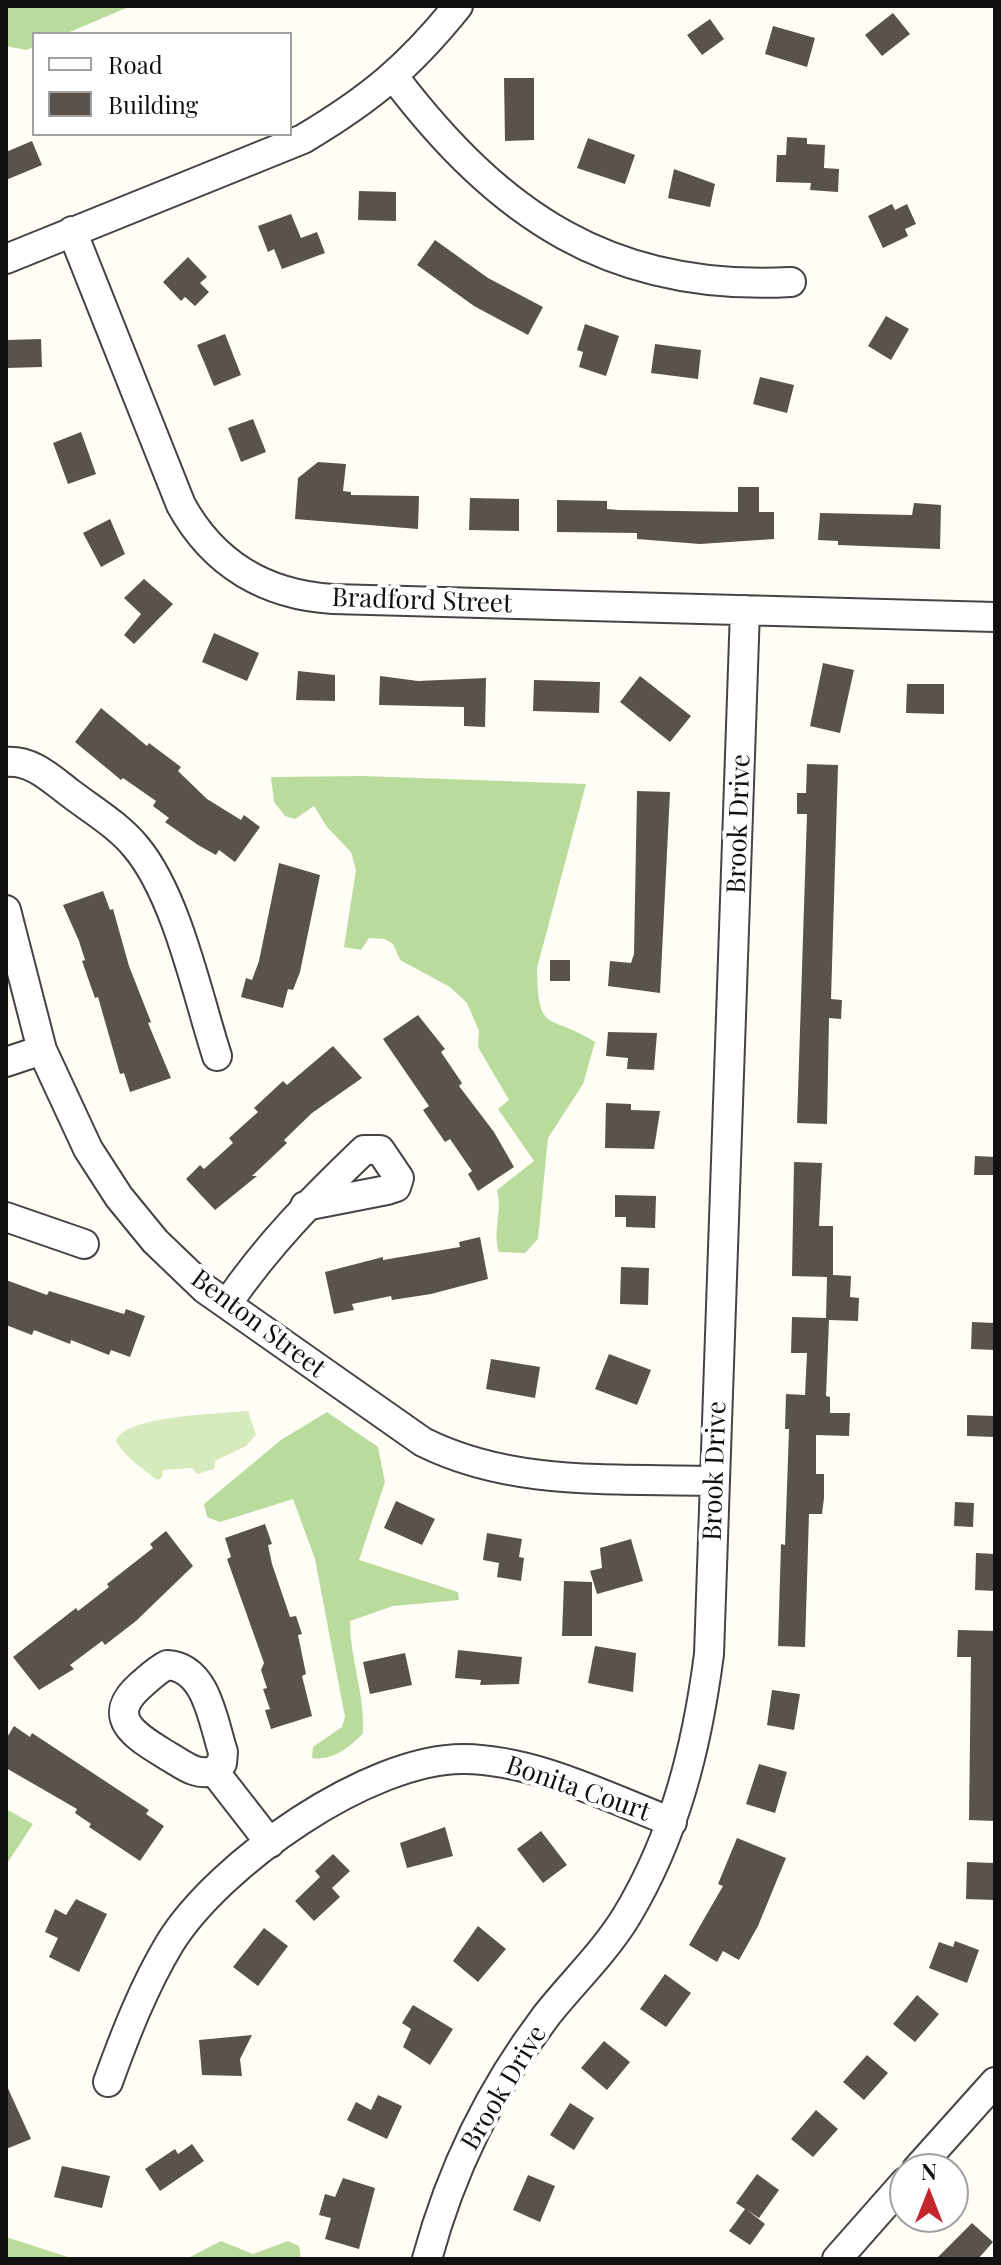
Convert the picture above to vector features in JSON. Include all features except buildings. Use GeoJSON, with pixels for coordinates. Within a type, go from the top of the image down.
{"type":"FeatureCollection","features":[{"type":"Feature","properties":{"kind":"street"},"geometry":{"type":"LineString","coordinates":[[6,259],[303,139],[347,112],[394,77],[458,6]]}},
{"type":"Feature","properties":{"kind":"street"},"geometry":{"type":"LineString","coordinates":[[394,77],[468,165],[506,198],[584,246],[631,265],[680,277],[720,282],[791,282]]}},
{"type":"Feature","properties":{"kind":"street","name":"Bradford Street"},"geometry":{"type":"LineString","coordinates":[[72,231],[186,515],[206,543],[232,566],[259,583],[281,592],[333,599],[995,617]]}},
{"type":"Feature","properties":{"kind":"street","name":"Brook Drive"},"geometry":{"type":"LineString","coordinates":[[427,2259],[457,2168],[482,2114],[513,2062],[548,2014],[609,1944],[649,1875],[672,1822],[690,1767],[702,1711],[709,1654],[745,610]]}},
{"type":"Feature","properties":{"kind":"street"},"geometry":{"type":"LineString","coordinates":[[6,762],[25,763],[41,771],[120,831],[146,861],[165,894],[217,1056]]}},
{"type":"Feature","properties":{"kind":"street","name":"Benton Street"},"geometry":{"type":"LineString","coordinates":[[6,910],[42,1050],[88,1149],[119,1197],[155,1241],[205,1289],[423,1442],[455,1458],[489,1469],[532,1475],[714,1481]]}},
{"type":"Feature","properties":{"kind":"street"},"geometry":{"type":"LineString","coordinates":[[6,1062],[42,1050]]}},
{"type":"Feature","properties":{"kind":"street"},"geometry":{"type":"LineString","coordinates":[[227,1304],[273,1239],[305,1206]]}},
{"type":"Feature","properties":{"kind":"street"},"geometry":{"type":"LineString","coordinates":[[6,1217],[84,1244]]}},
{"type":"Feature","properties":{"kind":"street","name":"Bonita Court"},"geometry":{"type":"LineString","coordinates":[[108,2082],[141,1999],[171,1942],[231,1876],[270,1843],[339,1797],[400,1769],[462,1759],[498,1761],[532,1769],[672,1822]]}},
{"type":"Feature","properties":{"kind":"street"},"geometry":{"type":"LineString","coordinates":[[214,1771],[270,1843]]}},
{"type":"Feature","properties":{"kind":"street"},"geometry":{"type":"LineString","coordinates":[[931,2153],[995,2082]]}},
{"type":"Feature","properties":{"kind":"street"},"geometry":{"type":"LineString","coordinates":[[837,2259],[889,2200]]}},
{"type":"Feature","properties":{"kind":"green space"},"geometry":{"type":"Polygon","coordinates":[[[6,6],[131,6],[70,32],[32,32],[32,48],[26,50],[6,46],[6,6]]]}},
{"type":"Feature","properties":{"kind":"green space"},"geometry":{"type":"Polygon","coordinates":[[[363,776],[586,784],[537,968],[540,1004],[544,1014],[549,1020],[595,1042],[583,1084],[548,1138],[538,1239],[525,1253],[499,1252],[497,1190],[534,1161],[498,1109],[509,1100],[478,1047],[479,1031],[467,1003],[450,987],[400,960],[393,944],[385,939],[369,938],[361,950],[344,947],[356,870],[351,852],[327,827],[314,806],[295,819],[285,816],[274,802],[271,777],[363,776]]]}},
{"type":"Feature","properties":{"kind":"green space"},"geometry":{"type":"Polygon","coordinates":[[[248,1411],[256,1435],[246,1446],[215,1461],[214,1469],[197,1474],[192,1468],[163,1470],[162,1478],[157,1480],[129,1457],[116,1441],[123,1432],[154,1421],[248,1411]]]}},
{"type":"Feature","properties":{"kind":"green space"},"geometry":{"type":"Polygon","coordinates":[[[327,1412],[378,1447],[385,1482],[359,1560],[458,1592],[459,1600],[393,1606],[350,1621],[363,1733],[340,1752],[312,1758],[313,1747],[342,1727],[345,1717],[315,1559],[293,1499],[220,1522],[207,1517],[204,1504],[281,1440],[327,1412]]]}},
{"type":"Feature","properties":{"kind":"green space"},"geometry":{"type":"Polygon","coordinates":[[[6,1809],[33,1824],[6,1865],[6,1809]]]}},
{"type":"Feature","properties":{"kind":"green space"},"geometry":{"type":"Polygon","coordinates":[[[6,2237],[68,2257],[73,2259],[6,2259],[6,2237]]]}},
{"type":"Feature","properties":{"kind":"green space"},"geometry":{"type":"Polygon","coordinates":[[[221,2241],[253,2254],[288,2241],[299,2246],[301,2259],[186,2259],[221,2241]]]}}]}
